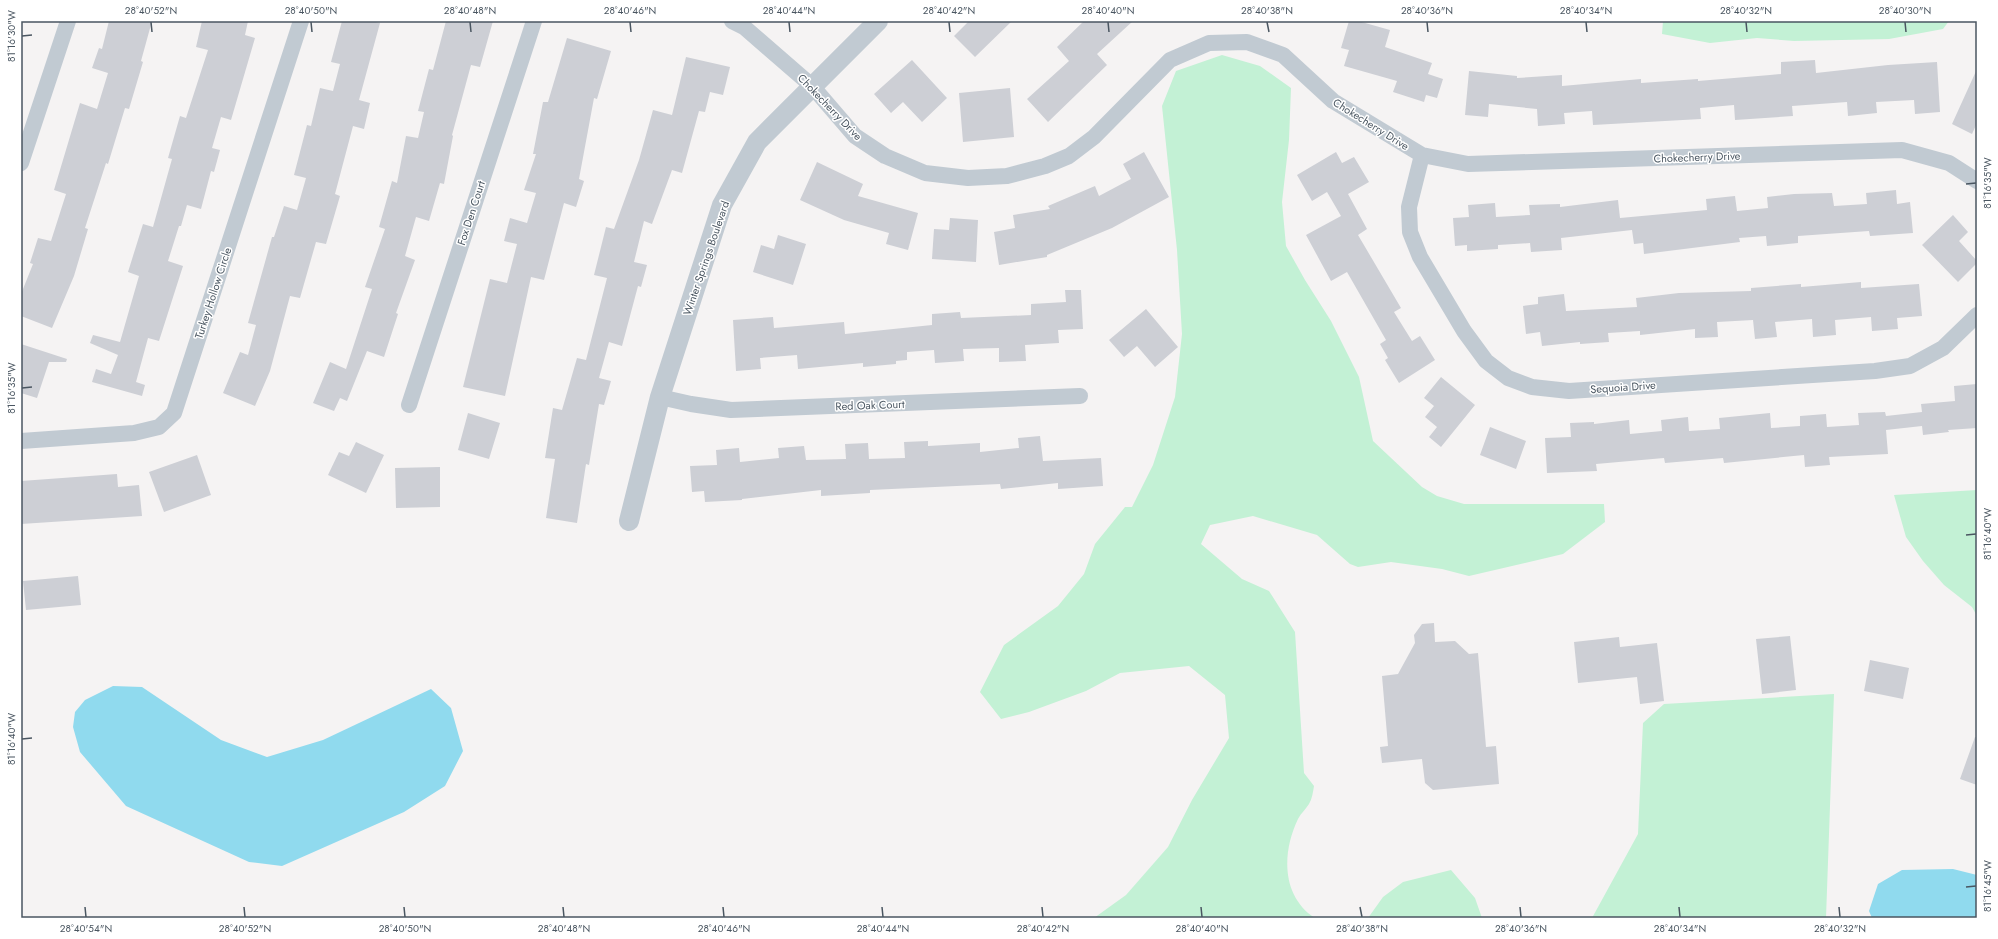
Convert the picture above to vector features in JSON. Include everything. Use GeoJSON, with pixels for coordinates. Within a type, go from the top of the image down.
{"type":"FeatureCollection","features":[{"type":"Feature","properties":{"kind":"street"},"geometry":{"type":"LineString","coordinates":[[21,163],[68,21]]}},
{"type":"Feature","properties":{"kind":"street","name":"Turkey Hollow Circle"},"geometry":{"type":"LineString","coordinates":[[21,441],[134,433],[159,427],[174,414],[301,21]]}},
{"type":"Feature","properties":{"kind":"street","name":"Fox Den Court"},"geometry":{"type":"LineString","coordinates":[[409,405],[534,21]]}},
{"type":"Feature","properties":{"kind":"street","name":"Chokecherry Drive"},"geometry":{"type":"LineString","coordinates":[[732,21],[744,26],[812,86],[855,136],[885,156],[925,173],[968,178],[1007,176],[1045,166],[1069,156],[1094,137],[1170,60],[1209,43],[1247,42],[1283,55],[1333,101],[1422,155],[1468,164],[1902,150],[1949,163],[1977,181]]}},
{"type":"Feature","properties":{"kind":"street","name":"Winter Springs Boulevard"},"geometry":{"type":"LineString","coordinates":[[629,521],[660,397],[722,205],[758,142],[878,21]]}},
{"type":"Feature","properties":{"kind":"street","name":"Sequoia Drive"},"geometry":{"type":"LineString","coordinates":[[1422,155],[1409,207],[1410,232],[1420,257],[1464,331],[1486,361],[1508,378],[1532,387],[1569,391],[1875,371],[1910,366],[1943,348],[1977,315]]}},
{"type":"Feature","properties":{"kind":"street","name":"Red Oak Court"},"geometry":{"type":"LineString","coordinates":[[660,397],[691,404],[731,410],[1080,396]]}},
{"type":"Feature","properties":{"kind":"green space"},"geometry":{"type":"Polygon","coordinates":[[[1663,21],[1949,21],[1943,29],[1889,39],[1794,41],[1757,38],[1710,43],[1662,34],[1663,21]]]}},
{"type":"Feature","properties":{"kind":"green space"},"geometry":{"type":"Polygon","coordinates":[[[1222,55],[1260,66],[1291,88],[1289,140],[1282,202],[1286,246],[1305,280],[1331,321],[1359,377],[1373,441],[1422,487],[1437,496],[1464,504],[1604,504],[1605,522],[1563,554],[1469,576],[1442,569],[1391,562],[1358,567],[1350,564],[1317,535],[1253,516],[1210,525],[1201,544],[1242,579],[1269,591],[1295,632],[1304,773],[1314,786],[1310,802],[1299,817],[1293,832],[1287,859],[1290,886],[1304,909],[1315,918],[1094,918],[1126,895],[1168,847],[1192,800],[1229,738],[1225,695],[1189,666],[1120,673],[1086,691],[1029,712],[1001,719],[980,692],[1004,645],[1058,606],[1084,574],[1095,544],[1125,507],[1132,507],[1153,465],[1175,397],[1182,334],[1177,250],[1162,106],[1176,71],[1222,55]]]}},
{"type":"Feature","properties":{"kind":"green space"},"geometry":{"type":"Polygon","coordinates":[[[1977,490],[1977,616],[1972,607],[1944,585],[1923,561],[1906,537],[1894,495],[1977,490]]]}},
{"type":"Feature","properties":{"kind":"green space"},"geometry":{"type":"Polygon","coordinates":[[[1834,694],[1826,918],[1592,918],[1638,834],[1643,723],[1664,704],[1834,694]]]}},
{"type":"Feature","properties":{"kind":"green space"},"geometry":{"type":"Polygon","coordinates":[[[1451,870],[1475,898],[1482,918],[1368,918],[1383,897],[1403,882],[1451,870]]]}},
{"type":"Feature","properties":{"kind":"water"},"geometry":{"type":"Polygon","coordinates":[[[113,686],[142,687],[221,740],[267,757],[323,740],[431,689],[451,708],[463,751],[445,786],[404,812],[282,866],[249,862],[126,806],[80,752],[73,727],[75,712],[85,700],[113,686]]]}},
{"type":"Feature","properties":{"kind":"water"},"geometry":{"type":"Polygon","coordinates":[[[1953,869],[1977,875],[1977,918],[1872,918],[1869,911],[1878,884],[1902,870],[1953,869]]]}},
{"type":"Feature","properties":{"kind":"building"},"geometry":{"type":"Polygon","coordinates":[[[109,21],[152,21],[141,61],[143,62],[129,109],[125,108],[108,164],[106,163],[85,228],[88,229],[74,276],[52,328],[21,316],[21,294],[33,264],[30,263],[38,238],[51,241],[66,194],[54,190],[80,103],[97,109],[108,73],[92,68],[99,48],[102,49],[109,21]]]}},
{"type":"Feature","properties":{"kind":"building"},"geometry":{"type":"Polygon","coordinates":[[[202,21],[248,21],[245,35],[255,38],[231,120],[221,117],[212,148],[220,150],[214,172],[211,171],[201,209],[187,205],[181,226],[179,226],[168,261],[183,266],[159,341],[148,338],[136,382],[145,385],[142,396],[92,382],[96,369],[111,374],[118,355],[90,343],[93,335],[120,342],[139,276],[128,272],[143,224],[153,227],[172,159],[168,158],[180,116],[186,118],[208,50],[196,47],[202,21]]]}},
{"type":"Feature","properties":{"kind":"building"},"geometry":{"type":"Polygon","coordinates":[[[342,21],[372,21],[380,23],[359,100],[370,103],[364,129],[353,126],[335,194],[340,196],[326,244],[316,242],[300,298],[290,296],[270,371],[255,406],[223,393],[240,352],[248,355],[256,325],[248,323],[272,237],[274,237],[284,206],[297,210],[306,178],[294,175],[307,125],[311,126],[320,88],[333,91],[340,64],[331,62],[342,21]]]}},
{"type":"Feature","properties":{"kind":"building"},"geometry":{"type":"Polygon","coordinates":[[[446,21],[493,21],[480,67],[471,65],[452,135],[444,184],[440,183],[429,221],[416,217],[405,256],[415,260],[396,313],[398,314],[384,357],[367,351],[347,401],[340,398],[334,411],[313,403],[330,362],[346,369],[372,289],[365,287],[385,229],[379,227],[392,181],[397,183],[406,136],[418,138],[424,112],[418,111],[429,69],[433,70],[446,21]]]}},
{"type":"Feature","properties":{"kind":"building"},"geometry":{"type":"Polygon","coordinates":[[[969,21],[1012,21],[975,57],[954,36],[969,21]]]}},
{"type":"Feature","properties":{"kind":"building"},"geometry":{"type":"Polygon","coordinates":[[[1084,21],[1133,21],[1097,54],[1107,65],[1048,122],[1027,99],[1069,61],[1057,47],[1084,21]]]}},
{"type":"Feature","properties":{"kind":"building"},"geometry":{"type":"Polygon","coordinates":[[[1349,21],[1358,21],[1390,30],[1385,47],[1432,63],[1428,74],[1443,79],[1437,98],[1426,95],[1424,102],[1393,92],[1397,81],[1344,66],[1349,50],[1341,48],[1349,21]]]}},
{"type":"Feature","properties":{"kind":"building"},"geometry":{"type":"Polygon","coordinates":[[[567,38],[611,51],[597,99],[594,98],[579,179],[584,181],[576,207],[564,203],[544,280],[531,277],[505,396],[463,387],[490,279],[507,283],[517,244],[504,241],[510,218],[527,223],[536,193],[524,190],[536,154],[533,154],[543,102],[548,102],[567,38]]]}},
{"type":"Feature","properties":{"kind":"building"},"geometry":{"type":"Polygon","coordinates":[[[686,57],[730,67],[723,95],[710,92],[705,112],[699,111],[682,173],[672,170],[652,224],[644,221],[634,262],[647,265],[641,287],[638,286],[622,346],[609,342],[599,378],[611,381],[604,405],[599,404],[589,465],[586,464],[577,523],[546,518],[555,459],[545,458],[553,408],[562,410],[577,358],[586,360],[607,278],[594,275],[606,227],[614,229],[639,160],[653,110],[672,115],[686,57]]]}},
{"type":"Feature","properties":{"kind":"building"},"geometry":{"type":"Polygon","coordinates":[[[912,60],[947,98],[922,122],[903,102],[891,113],[874,94],[912,60]]]}},
{"type":"Feature","properties":{"kind":"building"},"geometry":{"type":"Polygon","coordinates":[[[1815,60],[1816,73],[1888,65],[1937,62],[1940,112],[1915,114],[1914,100],[1876,102],[1877,113],[1848,116],[1847,102],[1792,106],[1793,116],[1735,120],[1734,105],[1700,108],[1701,119],[1593,125],[1592,111],[1564,113],[1565,124],[1538,126],[1537,109],[1489,104],[1488,117],[1465,115],[1469,71],[1517,76],[1517,78],[1562,75],[1562,86],[1641,79],[1641,83],[1698,79],[1698,81],[1781,74],[1781,62],[1815,60]]]}},
{"type":"Feature","properties":{"kind":"building"},"geometry":{"type":"Polygon","coordinates":[[[1977,69],[1977,123],[1972,134],[1952,124],[1977,69]]]}},
{"type":"Feature","properties":{"kind":"building"},"geometry":{"type":"Polygon","coordinates":[[[1010,88],[1014,137],[963,142],[959,93],[1010,88]]]}},
{"type":"Feature","properties":{"kind":"building"},"geometry":{"type":"Polygon","coordinates":[[[1144,152],[1169,197],[1112,228],[1047,255],[1047,257],[999,265],[994,232],[1015,228],[1013,215],[1050,209],[1048,206],[1095,186],[1099,196],[1131,179],[1123,164],[1144,152]]]}},
{"type":"Feature","properties":{"kind":"building"},"geometry":{"type":"Polygon","coordinates":[[[1336,152],[1342,163],[1354,157],[1369,182],[1348,194],[1367,229],[1358,235],[1401,308],[1394,312],[1412,341],[1420,336],[1435,360],[1399,383],[1385,360],[1388,358],[1380,344],[1386,340],[1347,272],[1331,281],[1306,235],[1341,216],[1327,192],[1312,201],[1297,175],[1336,152]]]}},
{"type":"Feature","properties":{"kind":"building"},"geometry":{"type":"Polygon","coordinates":[[[817,162],[863,184],[858,196],[918,213],[908,250],[886,244],[889,233],[844,220],[800,200],[817,162]]]}},
{"type":"Feature","properties":{"kind":"building"},"geometry":{"type":"Polygon","coordinates":[[[1896,190],[1897,204],[1910,202],[1913,233],[1870,236],[1869,231],[1798,236],[1798,243],[1767,246],[1766,236],[1739,238],[1740,242],[1644,254],[1643,243],[1634,244],[1632,230],[1561,238],[1562,250],[1531,252],[1530,243],[1498,245],[1498,249],[1467,251],[1467,245],[1455,246],[1453,218],[1469,217],[1468,205],[1495,203],[1496,217],[1530,215],[1529,205],[1560,204],[1560,207],[1618,200],[1620,218],[1707,210],[1706,199],[1735,196],[1737,211],[1768,208],[1767,197],[1794,194],[1832,193],[1834,206],[1867,204],[1866,193],[1896,190]]]}},
{"type":"Feature","properties":{"kind":"building"},"geometry":{"type":"Polygon","coordinates":[[[1953,215],[1968,232],[1959,241],[1977,261],[1977,263],[1958,282],[1922,245],[1953,215]]]}},
{"type":"Feature","properties":{"kind":"building"},"geometry":{"type":"Polygon","coordinates":[[[950,218],[978,220],[976,262],[932,259],[934,229],[949,230],[950,218]]]}},
{"type":"Feature","properties":{"kind":"building"},"geometry":{"type":"Polygon","coordinates":[[[778,235],[806,244],[793,285],[753,272],[761,245],[774,249],[778,235]]]}},
{"type":"Feature","properties":{"kind":"building"},"geometry":{"type":"Polygon","coordinates":[[[1861,282],[1861,288],[1919,284],[1922,316],[1897,318],[1898,329],[1872,331],[1871,317],[1835,320],[1836,335],[1813,337],[1812,319],[1775,322],[1777,337],[1755,339],[1753,320],[1717,322],[1718,337],[1695,338],[1695,329],[1640,335],[1640,331],[1608,333],[1609,342],[1580,344],[1580,342],[1542,346],[1540,332],[1526,334],[1523,306],[1538,304],[1538,297],[1564,294],[1566,311],[1637,307],[1636,298],[1679,293],[1751,291],[1751,288],[1801,284],[1801,287],[1861,282]]]}},
{"type":"Feature","properties":{"kind":"building"},"geometry":{"type":"Polygon","coordinates":[[[1065,290],[1081,290],[1083,329],[1058,330],[1059,343],[1025,345],[1026,361],[999,362],[999,348],[963,349],[964,361],[935,363],[934,350],[907,352],[907,360],[896,361],[896,364],[863,367],[863,363],[798,369],[797,355],[760,358],[761,369],[736,371],[733,320],[773,317],[774,328],[844,322],[845,334],[932,325],[932,314],[960,312],[961,318],[1031,315],[1031,304],[1066,302],[1065,290]]]}},
{"type":"Feature","properties":{"kind":"building"},"geometry":{"type":"Polygon","coordinates":[[[1146,309],[1178,347],[1155,367],[1137,346],[1124,357],[1109,340],[1146,309]]]}},
{"type":"Feature","properties":{"kind":"building"},"geometry":{"type":"Polygon","coordinates":[[[21,344],[67,359],[66,362],[49,362],[37,398],[21,393],[21,344]]]}},
{"type":"Feature","properties":{"kind":"building"},"geometry":{"type":"Polygon","coordinates":[[[1441,377],[1475,405],[1441,447],[1429,437],[1437,427],[1425,417],[1434,406],[1424,398],[1441,377]]]}},
{"type":"Feature","properties":{"kind":"building"},"geometry":{"type":"Polygon","coordinates":[[[1977,384],[1977,428],[1948,430],[1949,432],[1923,435],[1922,426],[1886,430],[1888,454],[1829,457],[1830,465],[1805,467],[1804,455],[1724,463],[1723,458],[1665,463],[1664,458],[1596,464],[1597,471],[1547,473],[1545,438],[1571,437],[1570,423],[1594,422],[1594,424],[1629,420],[1630,434],[1662,431],[1661,420],[1688,417],[1689,431],[1720,429],[1719,418],[1770,413],[1771,428],[1800,426],[1800,416],[1826,414],[1827,427],[1859,425],[1858,413],[1885,412],[1886,416],[1922,412],[1921,404],[1955,401],[1954,386],[1977,384]]]}},
{"type":"Feature","properties":{"kind":"building"},"geometry":{"type":"Polygon","coordinates":[[[468,413],[500,423],[489,459],[458,450],[468,413]]]}},
{"type":"Feature","properties":{"kind":"building"},"geometry":{"type":"Polygon","coordinates":[[[1490,427],[1526,441],[1516,469],[1480,455],[1490,427]]]}},
{"type":"Feature","properties":{"kind":"building"},"geometry":{"type":"Polygon","coordinates":[[[1040,436],[1043,461],[1101,458],[1103,486],[1058,489],[1058,483],[1001,489],[1000,484],[870,490],[870,493],[821,496],[821,490],[742,500],[705,502],[704,491],[692,492],[690,466],[717,465],[716,450],[739,448],[740,462],[779,458],[778,448],[804,446],[806,460],[846,459],[845,444],[868,443],[869,459],[905,458],[904,442],[928,441],[928,446],[980,443],[980,452],[1019,448],[1018,438],[1040,436]]]}},
{"type":"Feature","properties":{"kind":"building"},"geometry":{"type":"Polygon","coordinates":[[[356,442],[384,455],[366,493],[328,475],[339,452],[349,456],[356,442]]]}},
{"type":"Feature","properties":{"kind":"building"},"geometry":{"type":"Polygon","coordinates":[[[197,455],[211,495],[164,512],[149,472],[197,455]]]}},
{"type":"Feature","properties":{"kind":"building"},"geometry":{"type":"Polygon","coordinates":[[[440,467],[440,507],[396,508],[395,468],[440,467]]]}},
{"type":"Feature","properties":{"kind":"building"},"geometry":{"type":"Polygon","coordinates":[[[117,474],[118,487],[139,485],[142,516],[21,524],[21,481],[117,474]]]}},
{"type":"Feature","properties":{"kind":"building"},"geometry":{"type":"Polygon","coordinates":[[[78,576],[81,605],[26,610],[23,581],[78,576]]]}},
{"type":"Feature","properties":{"kind":"building"},"geometry":{"type":"Polygon","coordinates":[[[1434,623],[1435,642],[1455,641],[1469,654],[1478,653],[1486,747],[1496,746],[1499,784],[1433,790],[1425,783],[1422,759],[1382,763],[1380,747],[1388,746],[1382,676],[1398,674],[1415,643],[1414,635],[1422,624],[1434,623]]]}},
{"type":"Feature","properties":{"kind":"building"},"geometry":{"type":"Polygon","coordinates":[[[1790,636],[1796,690],[1762,694],[1756,639],[1790,636]]]}},
{"type":"Feature","properties":{"kind":"building"},"geometry":{"type":"Polygon","coordinates":[[[1619,637],[1620,647],[1657,643],[1664,701],[1640,704],[1637,677],[1578,683],[1574,642],[1619,637]]]}},
{"type":"Feature","properties":{"kind":"building"},"geometry":{"type":"Polygon","coordinates":[[[1870,660],[1909,668],[1903,699],[1864,691],[1870,660]]]}},
{"type":"Feature","properties":{"kind":"building"},"geometry":{"type":"Polygon","coordinates":[[[1975,737],[1977,737],[1977,785],[1960,779],[1975,737]]]}}]}
